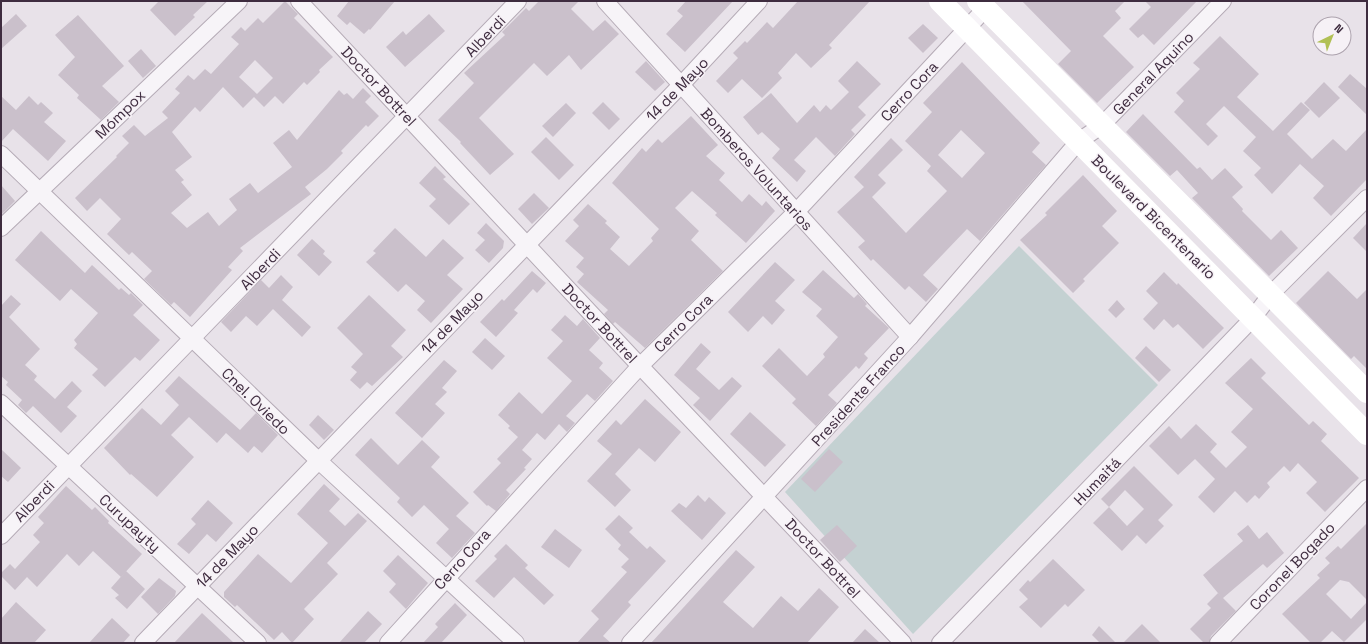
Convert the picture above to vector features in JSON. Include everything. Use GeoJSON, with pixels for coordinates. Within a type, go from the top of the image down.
{"type":"FeatureCollection","features":[{"type":"Feature","properties":{"kind":"main road","name":"Boulevard Bicentenario"},"geometry":{"type":"LineString","coordinates":[[940,1],[1367,434]]}},
{"type":"Feature","properties":{"kind":"main road","name":"Boulevard Bicentenario"},"geometry":{"type":"LineString","coordinates":[[982,5],[1367,392]]}},
{"type":"Feature","properties":{"kind":"street","name":"Mómpox"},"geometry":{"type":"LineString","coordinates":[[1,228],[239,1]]}},
{"type":"Feature","properties":{"kind":"street","name":"Doctor Bottrel"},"geometry":{"type":"LineString","coordinates":[[299,1],[527,243],[640,366],[903,643]]}},
{"type":"Feature","properties":{"kind":"street","name":"Alberdi"},"geometry":{"type":"LineString","coordinates":[[1,536],[518,1]]}},
{"type":"Feature","properties":{"kind":"street","name":"Bomberos Voluntarios"},"geometry":{"type":"LineString","coordinates":[[605,1],[910,337]]}},
{"type":"Feature","properties":{"kind":"street","name":"14 de Mayo"},"geometry":{"type":"LineString","coordinates":[[143,643],[197,586],[320,462],[527,243],[681,85],[759,1]]}},
{"type":"Feature","properties":{"kind":"street","name":"General Aquino"},"geometry":{"type":"LineString","coordinates":[[1078,141],[1101,126],[1223,1]]}},
{"type":"Feature","properties":{"kind":"street","name":"Cerro Cora"},"geometry":{"type":"LineString","coordinates":[[388,643],[445,578],[640,366],[796,212],[967,28],[982,5]]}},
{"type":"Feature","properties":{"kind":"street","name":"Presidente Franco"},"geometry":{"type":"LineString","coordinates":[[630,643],[910,337],[1078,141]]}},
{"type":"Feature","properties":{"kind":"street","name":"Cnel. Oviedo"},"geometry":{"type":"LineString","coordinates":[[1,154],[320,462],[516,643]]}},
{"type":"Feature","properties":{"kind":"street","name":"Humaitá"},"geometry":{"type":"LineString","coordinates":[[940,643],[1253,318],[1271,294],[1367,198]]}},
{"type":"Feature","properties":{"kind":"street","name":"Curupayty"},"geometry":{"type":"LineString","coordinates":[[1,403],[258,643]]}},
{"type":"Feature","properties":{"kind":"street","name":"Coronel Bogado"},"geometry":{"type":"LineString","coordinates":[[1218,643],[1367,488]]}},
{"type":"Feature","properties":{"kind":"shaded area"},"geometry":{"type":"Polygon","coordinates":[[[1019,246],[1158,385],[913,634],[785,492],[1019,246]]]}},
{"type":"Feature","properties":{"kind":"building"},"geometry":{"type":"Polygon","coordinates":[[[159,1],[208,1],[193,15],[195,17],[175,36],[150,10],[159,1]]]}},
{"type":"Feature","properties":{"kind":"building"},"geometry":{"type":"Polygon","coordinates":[[[285,1],[298,14],[294,18],[333,57],[319,70],[320,72],[307,85],[304,82],[283,104],[275,96],[264,107],[254,97],[243,108],[223,87],[200,112],[195,107],[172,132],[192,157],[175,170],[184,180],[181,182],[192,195],[171,213],[187,228],[208,212],[219,226],[237,210],[229,199],[250,183],[258,193],[292,167],[273,143],[289,130],[297,140],[339,90],[344,95],[347,93],[353,99],[363,88],[371,96],[365,102],[379,116],[368,127],[366,125],[341,151],[343,153],[327,169],[305,187],[311,194],[240,248],[243,251],[228,267],[232,270],[190,317],[174,302],[171,305],[144,279],[152,271],[132,252],[129,255],[107,234],[121,219],[100,198],[87,211],[75,198],[117,157],[116,156],[129,143],[122,136],[134,125],[145,136],[168,118],[162,112],[180,93],[175,89],[188,75],[194,80],[205,69],[211,74],[239,44],[231,37],[241,27],[245,31],[258,18],[263,23],[285,1]],[[255,60],[239,77],[257,94],[273,78],[255,60]]]}},
{"type":"Feature","properties":{"kind":"building"},"geometry":{"type":"Polygon","coordinates":[[[349,1],[395,1],[370,30],[369,29],[364,34],[350,22],[347,25],[337,16],[349,1]]]}},
{"type":"Feature","properties":{"kind":"building"},"geometry":{"type":"Polygon","coordinates":[[[539,1],[579,1],[571,9],[593,31],[605,20],[619,34],[581,70],[569,55],[547,76],[534,63],[479,118],[514,154],[490,175],[460,143],[461,142],[438,120],[474,83],[464,73],[505,35],[502,32],[526,8],[529,11],[539,1]]]}},
{"type":"Feature","properties":{"kind":"building"},"geometry":{"type":"Polygon","coordinates":[[[686,1],[733,1],[685,52],[666,34],[683,16],[677,11],[686,1]]]}},
{"type":"Feature","properties":{"kind":"building"},"geometry":{"type":"Polygon","coordinates":[[[798,1],[870,1],[829,45],[832,48],[811,68],[796,53],[778,73],[782,78],[762,98],[742,79],[728,93],[716,81],[738,58],[733,53],[745,41],[747,43],[767,22],[773,28],[798,1]]]}},
{"type":"Feature","properties":{"kind":"building"},"geometry":{"type":"Polygon","coordinates":[[[1022,1],[1125,1],[1115,11],[1121,18],[1103,36],[1134,67],[1097,103],[1058,64],[1071,51],[1022,1]]]}},
{"type":"Feature","properties":{"kind":"building"},"geometry":{"type":"Polygon","coordinates":[[[1145,1],[1197,1],[1154,45],[1143,34],[1138,38],[1129,29],[1151,7],[1145,1]]]}},
{"type":"Feature","properties":{"kind":"building"},"geometry":{"type":"Polygon","coordinates":[[[16,14],[27,26],[1,49],[1,28],[16,14]]]}},
{"type":"Feature","properties":{"kind":"building"},"geometry":{"type":"Polygon","coordinates":[[[429,14],[445,31],[405,67],[386,47],[403,31],[406,35],[429,14]]]}},
{"type":"Feature","properties":{"kind":"building"},"geometry":{"type":"Polygon","coordinates":[[[78,15],[124,66],[102,86],[119,102],[101,120],[77,98],[79,95],[58,75],[75,57],[55,35],[78,15]]]}},
{"type":"Feature","properties":{"kind":"building"},"geometry":{"type":"Polygon","coordinates":[[[923,24],[938,38],[923,53],[908,38],[923,24]]]}},
{"type":"Feature","properties":{"kind":"building"},"geometry":{"type":"Polygon","coordinates":[[[1220,36],[1259,74],[1237,97],[1273,131],[1301,102],[1310,110],[1287,134],[1312,159],[1333,139],[1346,151],[1367,129],[1367,179],[1331,216],[1313,198],[1324,186],[1300,164],[1272,194],[1254,175],[1261,168],[1243,151],[1256,137],[1224,106],[1206,124],[1218,136],[1208,146],[1174,112],[1184,101],[1176,93],[1200,69],[1193,63],[1220,36]]]}},
{"type":"Feature","properties":{"kind":"building"},"geometry":{"type":"Polygon","coordinates":[[[141,49],[156,66],[143,78],[128,61],[141,49]]]}},
{"type":"Feature","properties":{"kind":"building"},"geometry":{"type":"Polygon","coordinates":[[[646,61],[665,82],[655,91],[635,72],[646,61]]]}},
{"type":"Feature","properties":{"kind":"building"},"geometry":{"type":"Polygon","coordinates":[[[857,61],[881,84],[858,107],[866,115],[851,130],[855,134],[835,156],[816,137],[794,160],[806,171],[797,182],[772,158],[780,149],[762,132],[758,135],[743,117],[771,93],[797,123],[814,105],[820,112],[826,105],[831,110],[849,92],[838,81],[857,61]]]}},
{"type":"Feature","properties":{"kind":"building"},"geometry":{"type":"Polygon","coordinates":[[[962,62],[1040,143],[1032,152],[1046,165],[980,241],[967,229],[923,275],[938,289],[926,302],[909,286],[905,290],[873,259],[871,261],[858,247],[865,241],[837,212],[864,187],[854,177],[891,138],[903,150],[878,175],[886,183],[872,197],[906,233],[947,191],[927,171],[931,166],[905,141],[932,112],[923,103],[962,62]],[[961,130],[938,155],[962,178],[985,153],[961,130]]]}},
{"type":"Feature","properties":{"kind":"building"},"geometry":{"type":"Polygon","coordinates":[[[1350,74],[1367,89],[1367,115],[1338,87],[1350,74]]]}},
{"type":"Feature","properties":{"kind":"building"},"geometry":{"type":"Polygon","coordinates":[[[1324,82],[1340,98],[1319,118],[1304,103],[1324,82]]]}},
{"type":"Feature","properties":{"kind":"building"},"geometry":{"type":"Polygon","coordinates":[[[1,96],[16,110],[29,96],[38,105],[41,102],[53,113],[44,122],[66,141],[48,161],[13,129],[1,142],[1,96]]]}},
{"type":"Feature","properties":{"kind":"building"},"geometry":{"type":"Polygon","coordinates":[[[603,102],[620,119],[609,130],[592,113],[603,102]]]}},
{"type":"Feature","properties":{"kind":"building"},"geometry":{"type":"Polygon","coordinates":[[[566,103],[576,113],[553,137],[542,126],[566,103]]]}},
{"type":"Feature","properties":{"kind":"building"},"geometry":{"type":"Polygon","coordinates":[[[1143,114],[1197,169],[1200,167],[1212,180],[1225,168],[1243,187],[1232,197],[1243,209],[1242,211],[1271,240],[1281,230],[1298,248],[1269,276],[1192,198],[1198,193],[1177,170],[1170,176],[1126,132],[1143,114]]]}},
{"type":"Feature","properties":{"kind":"building"},"geometry":{"type":"Polygon","coordinates":[[[691,116],[718,145],[706,156],[725,173],[719,180],[742,202],[749,194],[762,206],[766,201],[775,211],[746,243],[715,215],[717,213],[692,191],[675,208],[699,231],[691,240],[723,271],[645,348],[615,322],[613,324],[604,314],[608,310],[577,282],[584,274],[576,267],[584,258],[565,241],[579,226],[573,220],[588,204],[607,221],[605,223],[620,237],[610,249],[629,266],[653,241],[651,238],[659,229],[612,183],[642,148],[646,152],[658,139],[662,143],[691,116]]]}},
{"type":"Feature","properties":{"kind":"building"},"geometry":{"type":"Polygon","coordinates":[[[546,137],[574,165],[559,180],[531,152],[546,137]]]}},
{"type":"Feature","properties":{"kind":"building"},"geometry":{"type":"Polygon","coordinates":[[[435,166],[446,177],[443,179],[470,204],[449,225],[429,206],[436,199],[419,183],[435,166]]]}},
{"type":"Feature","properties":{"kind":"building"},"geometry":{"type":"Polygon","coordinates":[[[1083,175],[1117,211],[1102,226],[1119,243],[1083,279],[1085,281],[1073,293],[1020,240],[1047,215],[1045,213],[1083,175]]]}},
{"type":"Feature","properties":{"kind":"building"},"geometry":{"type":"Polygon","coordinates":[[[1,185],[15,201],[1,215],[1,185]]]}},
{"type":"Feature","properties":{"kind":"building"},"geometry":{"type":"Polygon","coordinates":[[[534,193],[549,208],[532,224],[518,209],[534,193]]]}},
{"type":"Feature","properties":{"kind":"building"},"geometry":{"type":"Polygon","coordinates":[[[486,223],[504,241],[503,248],[489,263],[475,250],[485,240],[477,233],[486,223]]]}},
{"type":"Feature","properties":{"kind":"building"},"geometry":{"type":"Polygon","coordinates":[[[1367,223],[1367,252],[1353,238],[1367,223]]]}},
{"type":"Feature","properties":{"kind":"building"},"geometry":{"type":"Polygon","coordinates":[[[395,228],[426,257],[443,239],[464,258],[447,275],[463,289],[431,323],[417,310],[425,301],[406,284],[398,292],[366,262],[376,253],[373,251],[395,228]]]}},
{"type":"Feature","properties":{"kind":"building"},"geometry":{"type":"Polygon","coordinates":[[[41,231],[85,273],[92,265],[119,290],[121,288],[129,295],[131,293],[143,305],[133,315],[160,340],[140,361],[135,357],[105,387],[92,375],[98,369],[74,348],[77,344],[74,340],[98,313],[71,289],[60,301],[15,260],[41,231]]]}},
{"type":"Feature","properties":{"kind":"building"},"geometry":{"type":"Polygon","coordinates":[[[312,239],[325,251],[323,254],[332,262],[319,276],[297,255],[312,239]]]}},
{"type":"Feature","properties":{"kind":"building"},"geometry":{"type":"Polygon","coordinates":[[[775,262],[795,280],[775,301],[785,310],[772,325],[763,316],[748,332],[728,312],[775,262]]]}},
{"type":"Feature","properties":{"kind":"building"},"geometry":{"type":"Polygon","coordinates":[[[823,270],[854,298],[858,294],[867,304],[865,306],[889,328],[864,354],[868,358],[859,369],[856,366],[828,395],[837,403],[816,426],[792,403],[796,399],[762,366],[779,348],[807,376],[825,357],[823,354],[838,337],[816,316],[822,309],[802,292],[823,270]]]}},
{"type":"Feature","properties":{"kind":"building"},"geometry":{"type":"Polygon","coordinates":[[[532,271],[546,283],[537,293],[533,289],[514,310],[518,313],[496,337],[480,322],[502,299],[504,301],[532,271]]]}},
{"type":"Feature","properties":{"kind":"building"},"geometry":{"type":"Polygon","coordinates":[[[1328,271],[1357,299],[1367,289],[1367,369],[1354,356],[1351,359],[1296,303],[1328,271]]]}},
{"type":"Feature","properties":{"kind":"building"},"geometry":{"type":"Polygon","coordinates":[[[1164,272],[1177,285],[1178,283],[1224,328],[1203,349],[1178,324],[1173,328],[1164,319],[1154,330],[1143,319],[1158,303],[1146,291],[1164,272]]]}},
{"type":"Feature","properties":{"kind":"building"},"geometry":{"type":"Polygon","coordinates":[[[281,275],[293,287],[282,300],[311,327],[302,337],[273,309],[257,326],[246,316],[231,332],[221,322],[261,280],[269,288],[281,275]]]}},
{"type":"Feature","properties":{"kind":"building"},"geometry":{"type":"Polygon","coordinates":[[[11,295],[21,304],[9,317],[40,349],[25,365],[37,376],[34,380],[55,399],[72,381],[82,391],[67,407],[77,416],[61,433],[33,406],[26,413],[18,405],[22,400],[6,385],[8,382],[1,376],[1,306],[11,295]]]}},
{"type":"Feature","properties":{"kind":"building"},"geometry":{"type":"Polygon","coordinates":[[[369,295],[406,330],[391,346],[403,357],[372,386],[367,382],[360,389],[350,380],[357,372],[351,367],[363,354],[337,328],[369,295]]]}},
{"type":"Feature","properties":{"kind":"building"},"geometry":{"type":"Polygon","coordinates":[[[1117,300],[1125,309],[1116,318],[1108,310],[1117,300]]]}},
{"type":"Feature","properties":{"kind":"building"},"geometry":{"type":"Polygon","coordinates":[[[565,315],[577,326],[583,319],[600,338],[589,350],[603,363],[599,368],[613,381],[595,401],[587,394],[566,416],[575,423],[567,432],[559,424],[545,440],[537,433],[522,450],[532,459],[524,468],[526,469],[506,490],[510,494],[496,511],[488,505],[487,506],[473,492],[501,463],[497,459],[518,437],[508,428],[510,426],[498,415],[519,392],[542,414],[572,381],[547,358],[563,341],[551,330],[565,315]]]}},
{"type":"Feature","properties":{"kind":"building"},"geometry":{"type":"Polygon","coordinates":[[[485,338],[505,356],[492,370],[472,352],[485,338]]]}},
{"type":"Feature","properties":{"kind":"building"},"geometry":{"type":"Polygon","coordinates":[[[701,343],[711,352],[696,369],[719,390],[732,377],[742,386],[710,421],[693,405],[700,398],[674,375],[701,343]]]}},
{"type":"Feature","properties":{"kind":"building"},"geometry":{"type":"Polygon","coordinates":[[[1146,346],[1171,370],[1159,382],[1135,358],[1146,346]]]}},
{"type":"Feature","properties":{"kind":"building"},"geometry":{"type":"Polygon","coordinates":[[[1251,358],[1266,373],[1261,378],[1309,425],[1313,421],[1327,434],[1321,441],[1359,478],[1325,512],[1306,493],[1317,482],[1298,463],[1290,472],[1284,466],[1267,483],[1270,487],[1259,499],[1255,495],[1247,503],[1235,491],[1214,513],[1198,497],[1215,479],[1195,459],[1178,475],[1149,446],[1169,426],[1181,439],[1196,424],[1217,444],[1210,452],[1226,468],[1247,447],[1231,432],[1253,409],[1225,383],[1251,358]]]}},
{"type":"Feature","properties":{"kind":"building"},"geometry":{"type":"Polygon","coordinates":[[[444,360],[457,371],[442,388],[447,392],[435,404],[445,413],[422,438],[395,413],[444,360]]]}},
{"type":"Feature","properties":{"kind":"building"},"geometry":{"type":"Polygon","coordinates":[[[179,376],[240,430],[256,413],[278,435],[262,453],[254,446],[248,453],[226,433],[217,443],[189,417],[171,435],[194,457],[157,497],[131,474],[130,475],[104,448],[142,408],[161,425],[179,405],[165,391],[179,376]]]}},
{"type":"Feature","properties":{"kind":"building"},"geometry":{"type":"Polygon","coordinates":[[[645,399],[681,432],[655,462],[639,448],[615,474],[631,490],[615,507],[587,481],[612,454],[597,441],[616,420],[621,425],[645,399]]]}},
{"type":"Feature","properties":{"kind":"building"},"geometry":{"type":"Polygon","coordinates":[[[750,412],[786,445],[765,467],[730,434],[750,412]]]}},
{"type":"Feature","properties":{"kind":"building"},"geometry":{"type":"Polygon","coordinates":[[[318,415],[334,430],[324,440],[309,425],[318,415]]]}},
{"type":"Feature","properties":{"kind":"building"},"geometry":{"type":"Polygon","coordinates":[[[371,438],[398,465],[422,440],[440,457],[431,467],[469,503],[456,516],[475,533],[452,558],[436,543],[449,529],[424,505],[412,517],[397,502],[400,498],[355,455],[371,438]]]}},
{"type":"Feature","properties":{"kind":"building"},"geometry":{"type":"Polygon","coordinates":[[[1,449],[21,468],[8,482],[1,476],[1,449]]]}},
{"type":"Feature","properties":{"kind":"building"},"geometry":{"type":"Polygon","coordinates":[[[829,449],[843,462],[815,492],[801,479],[829,449]]]}},
{"type":"Feature","properties":{"kind":"building"},"geometry":{"type":"Polygon","coordinates":[[[1134,466],[1173,505],[1158,520],[1164,526],[1146,544],[1137,535],[1122,551],[1093,523],[1109,507],[1101,499],[1134,466]],[[1125,490],[1109,507],[1127,526],[1144,509],[1125,490]]]}},
{"type":"Feature","properties":{"kind":"building"},"geometry":{"type":"Polygon","coordinates":[[[324,484],[340,499],[329,511],[345,526],[358,513],[367,521],[327,563],[338,574],[304,609],[314,619],[292,643],[282,632],[274,640],[237,605],[235,607],[224,597],[224,592],[258,554],[291,583],[328,543],[297,514],[324,484]]]}},
{"type":"Feature","properties":{"kind":"building"},"geometry":{"type":"Polygon","coordinates":[[[66,486],[92,510],[95,507],[109,521],[108,523],[142,554],[121,577],[93,551],[79,566],[67,554],[37,587],[27,577],[15,590],[1,576],[1,573],[10,564],[15,569],[40,542],[33,535],[44,523],[38,517],[66,486]]]}},
{"type":"Feature","properties":{"kind":"building"},"geometry":{"type":"Polygon","coordinates":[[[698,495],[705,502],[709,497],[726,513],[702,540],[671,511],[679,503],[686,508],[698,495]]]}},
{"type":"Feature","properties":{"kind":"building"},"geometry":{"type":"Polygon","coordinates":[[[208,500],[233,523],[216,542],[207,534],[189,554],[177,544],[196,524],[191,519],[208,500]]]}},
{"type":"Feature","properties":{"kind":"building"},"geometry":{"type":"Polygon","coordinates":[[[619,515],[633,528],[629,532],[647,549],[650,546],[666,561],[628,602],[631,605],[603,636],[611,643],[577,643],[599,619],[591,611],[627,572],[621,567],[629,559],[618,549],[621,545],[605,529],[619,515]]]}},
{"type":"Feature","properties":{"kind":"building"},"geometry":{"type":"Polygon","coordinates":[[[1367,523],[1367,600],[1349,582],[1340,580],[1326,594],[1351,619],[1367,602],[1367,619],[1344,642],[1332,631],[1320,643],[1311,643],[1282,614],[1320,578],[1317,575],[1330,563],[1325,558],[1338,546],[1341,549],[1367,523]]]}},
{"type":"Feature","properties":{"kind":"building"},"geometry":{"type":"Polygon","coordinates":[[[837,525],[857,546],[840,562],[820,540],[837,525]]]}},
{"type":"Feature","properties":{"kind":"building"},"geometry":{"type":"Polygon","coordinates":[[[1248,525],[1259,539],[1267,532],[1284,553],[1267,568],[1263,564],[1223,598],[1236,611],[1211,636],[1209,643],[1204,643],[1190,629],[1211,608],[1207,604],[1218,593],[1203,575],[1243,541],[1237,534],[1248,525]]]}},
{"type":"Feature","properties":{"kind":"building"},"geometry":{"type":"Polygon","coordinates":[[[555,529],[582,550],[569,568],[541,547],[555,529]]]}},
{"type":"Feature","properties":{"kind":"building"},"geometry":{"type":"Polygon","coordinates":[[[506,544],[528,565],[525,568],[554,595],[544,605],[514,577],[494,598],[475,581],[497,559],[494,556],[506,544]]]}},
{"type":"Feature","properties":{"kind":"building"},"geometry":{"type":"Polygon","coordinates":[[[736,550],[755,567],[723,602],[753,628],[781,596],[798,611],[819,588],[839,607],[807,643],[651,643],[736,550]]]}},
{"type":"Feature","properties":{"kind":"building"},"geometry":{"type":"Polygon","coordinates":[[[398,555],[428,583],[406,609],[389,592],[396,584],[383,571],[398,555]]]}},
{"type":"Feature","properties":{"kind":"building"},"geometry":{"type":"Polygon","coordinates":[[[1053,559],[1085,590],[1068,607],[1065,604],[1041,628],[1019,607],[1028,599],[1019,590],[1028,580],[1030,582],[1053,559]]]}},
{"type":"Feature","properties":{"kind":"building"},"geometry":{"type":"Polygon","coordinates":[[[126,571],[145,589],[127,609],[115,598],[119,595],[111,588],[126,571]]]}},
{"type":"Feature","properties":{"kind":"building"},"geometry":{"type":"Polygon","coordinates":[[[159,578],[176,591],[175,596],[158,614],[141,597],[159,578]]]}},
{"type":"Feature","properties":{"kind":"building"},"geometry":{"type":"Polygon","coordinates":[[[16,602],[46,630],[34,643],[1,643],[1,619],[16,602]]]}},
{"type":"Feature","properties":{"kind":"building"},"geometry":{"type":"Polygon","coordinates":[[[455,603],[467,615],[441,643],[423,643],[438,627],[435,624],[455,603]]]}},
{"type":"Feature","properties":{"kind":"building"},"geometry":{"type":"Polygon","coordinates":[[[368,611],[382,624],[364,643],[339,643],[368,611]]]}},
{"type":"Feature","properties":{"kind":"building"},"geometry":{"type":"Polygon","coordinates":[[[202,613],[234,643],[174,643],[202,613]]]}},
{"type":"Feature","properties":{"kind":"building"},"geometry":{"type":"Polygon","coordinates":[[[112,618],[130,635],[123,643],[89,643],[112,618]]]}},
{"type":"Feature","properties":{"kind":"building"},"geometry":{"type":"Polygon","coordinates":[[[1142,624],[1161,643],[1123,643],[1142,624]]]}},
{"type":"Feature","properties":{"kind":"building"},"geometry":{"type":"Polygon","coordinates":[[[1099,626],[1116,643],[1100,643],[1092,635],[1099,626]]]}},
{"type":"Feature","properties":{"kind":"building"},"geometry":{"type":"Polygon","coordinates":[[[865,629],[880,643],[852,643],[865,629]]]}}]}
